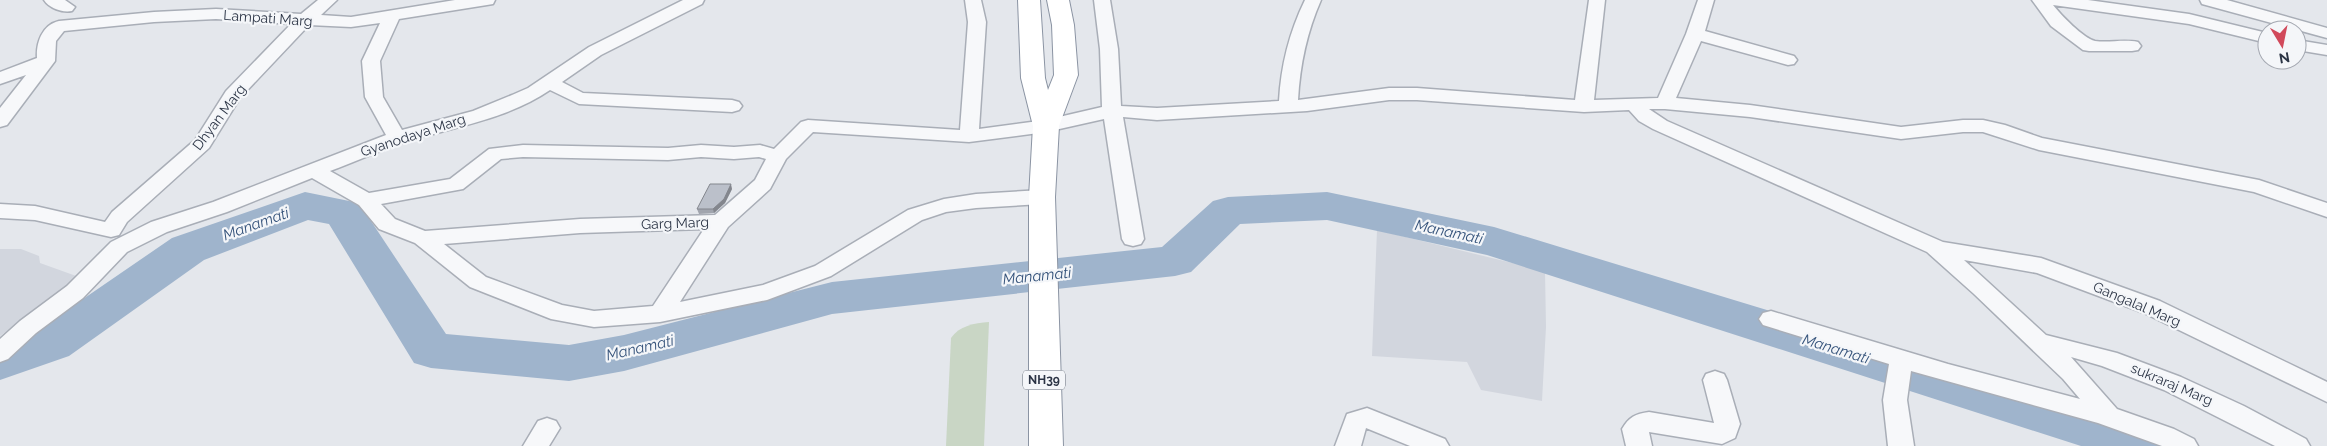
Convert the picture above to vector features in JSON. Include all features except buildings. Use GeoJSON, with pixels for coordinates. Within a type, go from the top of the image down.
{"type":"FeatureCollection","features":[{"type":"Feature","properties":{"kind":"highway","name":"NH39"},"geometry":{"type":"LineString","coordinates":[[1029,0],[1033,78],[1046,126]]}},
{"type":"Feature","properties":{"kind":"highway","name":"NH39"},"geometry":{"type":"LineString","coordinates":[[1046,446],[1042,197],[1046,126],[1066,75],[1063,25],[1058,0]]}},
{"type":"Feature","properties":{"kind":"street","name":"Dhyan Marg"},"geometry":{"type":"LineString","coordinates":[[115,238],[119,217],[202,144],[233,95],[303,21],[329,0]]}},
{"type":"Feature","properties":{"kind":"street","name":"Lampati Marg"},"geometry":{"type":"LineString","coordinates":[[46,61],[44,44],[50,34],[59,26],[154,17],[216,14],[303,21],[351,22],[487,0]]}},
{"type":"Feature","properties":{"kind":"street","name":"Gyanodaya Marg"},"geometry":{"type":"LineString","coordinates":[[0,352],[28,327],[75,292],[115,238],[159,227],[220,207],[397,138],[488,112],[535,92],[595,51],[696,0]]}},
{"type":"Feature","properties":{"kind":"street"},"geometry":{"type":"LineString","coordinates":[[969,136],[977,22],[973,0]]}},
{"type":"Feature","properties":{"kind":"street"},"geometry":{"type":"LineString","coordinates":[[1102,0],[1109,50],[1112,111],[1133,239]]}},
{"type":"Feature","properties":{"kind":"street"},"geometry":{"type":"LineString","coordinates":[[1288,106],[1290,66],[1300,26],[1313,0]]}},
{"type":"Feature","properties":{"kind":"street"},"geometry":{"type":"LineString","coordinates":[[1584,106],[1597,0]]}},
{"type":"Feature","properties":{"kind":"street"},"geometry":{"type":"LineString","coordinates":[[1665,103],[1696,34],[1706,0]]}},
{"type":"Feature","properties":{"kind":"street"},"geometry":{"type":"LineString","coordinates":[[2040,0],[2057,22],[2088,46],[2132,46]]}},
{"type":"Feature","properties":{"kind":"street"},"geometry":{"type":"LineString","coordinates":[[2051,0],[2189,19],[2257,36]]}},
{"type":"Feature","properties":{"kind":"street"},"geometry":{"type":"LineString","coordinates":[[2208,0],[2327,33]]}},
{"type":"Feature","properties":{"kind":"street"},"geometry":{"type":"LineString","coordinates":[[391,17],[371,61],[374,97],[397,138]]}},
{"type":"Feature","properties":{"kind":"street"},"geometry":{"type":"LineString","coordinates":[[1696,34],[1788,60]]}},
{"type":"Feature","properties":{"kind":"street"},"geometry":{"type":"LineString","coordinates":[[2307,47],[2327,50]]}},
{"type":"Feature","properties":{"kind":"street"},"geometry":{"type":"LineString","coordinates":[[0,78],[46,61]]}},
{"type":"Feature","properties":{"kind":"street"},"geometry":{"type":"LineString","coordinates":[[0,121],[46,61]]}},
{"type":"Feature","properties":{"kind":"street"},"geometry":{"type":"LineString","coordinates":[[548,82],[579,98],[732,106]]}},
{"type":"Feature","properties":{"kind":"street","name":"Garg Marg"},"geometry":{"type":"LineString","coordinates":[[312,170],[366,200],[387,224],[423,238],[580,226],[720,222],[763,184],[778,156],[808,126],[969,136],[1046,126],[1112,111],[1157,114],[1307,105],[1389,94],[1584,106],[1665,103],[1750,111],[1901,133],[1963,126],[1983,126],[1998,129],[2039,144],[2211,176],[2259,187],[2327,210]]}},
{"type":"Feature","properties":{"kind":"street"},"geometry":{"type":"LineString","coordinates":[[1635,105],[1646,118],[1660,125],[1935,248],[2072,373],[2109,417]]}},
{"type":"Feature","properties":{"kind":"street"},"geometry":{"type":"LineString","coordinates":[[366,200],[456,184],[496,153],[523,151],[668,154],[701,151],[734,153],[760,151],[778,156]]}},
{"type":"Feature","properties":{"kind":"street"},"geometry":{"type":"LineString","coordinates":[[423,238],[478,282],[559,313],[594,319],[660,314],[767,292],[823,271],[915,215],[944,206],[976,201],[1042,197]]}},
{"type":"Feature","properties":{"kind":"street"},"geometry":{"type":"LineString","coordinates":[[0,211],[43,215],[115,238]]}},
{"type":"Feature","properties":{"kind":"street"},"geometry":{"type":"LineString","coordinates":[[660,314],[720,222]]}},
{"type":"Feature","properties":{"kind":"street","name":"Gangalal Marg"},"geometry":{"type":"LineString","coordinates":[[1935,248],[2041,266],[2112,292],[2152,308],[2327,393]]}},
{"type":"Feature","properties":{"kind":"street"},"geometry":{"type":"LineString","coordinates":[[1771,319],[1900,364],[2109,417],[2174,440],[2185,446]]}},
{"type":"Feature","properties":{"kind":"street","name":"sukraraj Marg"},"geometry":{"type":"LineString","coordinates":[[2040,342],[2109,359],[2144,370],[2231,410],[2296,446]]}},
{"type":"Feature","properties":{"kind":"street"},"geometry":{"type":"LineString","coordinates":[[1900,364],[1895,400],[1901,446]]}},
{"type":"Feature","properties":{"kind":"street"},"geometry":{"type":"LineString","coordinates":[[1639,446],[1635,428],[1640,423],[1649,422],[1722,434],[1726,431],[1727,424],[1715,380]]}},
{"type":"Feature","properties":{"kind":"street"},"geometry":{"type":"LineString","coordinates":[[1348,446],[1356,421],[1367,418],[1436,446]]}},
{"type":"Feature","properties":{"kind":"shaded area"},"geometry":{"type":"Polygon","coordinates":[[[1377,230],[1545,271],[1546,327],[1542,401],[1481,390],[1467,362],[1372,356],[1377,230]]]}},
{"type":"Feature","properties":{"kind":"shaded area"},"geometry":{"type":"Polygon","coordinates":[[[0,249],[21,249],[39,256],[40,263],[79,277],[0,336],[0,249]]]}},
{"type":"Feature","properties":{"kind":"green space"},"geometry":{"type":"Polygon","coordinates":[[[989,322],[984,446],[946,446],[951,338],[967,326],[989,322]]]}},
{"type":"Feature","properties":{"kind":"waterway","name":"Manamati"},"geometry":{"type":"LineString","coordinates":[[0,362],[52,344],[188,249],[305,206],[344,213],[431,350],[569,363],[624,353],[832,298],[1175,261],[1228,211],[1327,206],[1494,242],[2145,446]]}}]}
